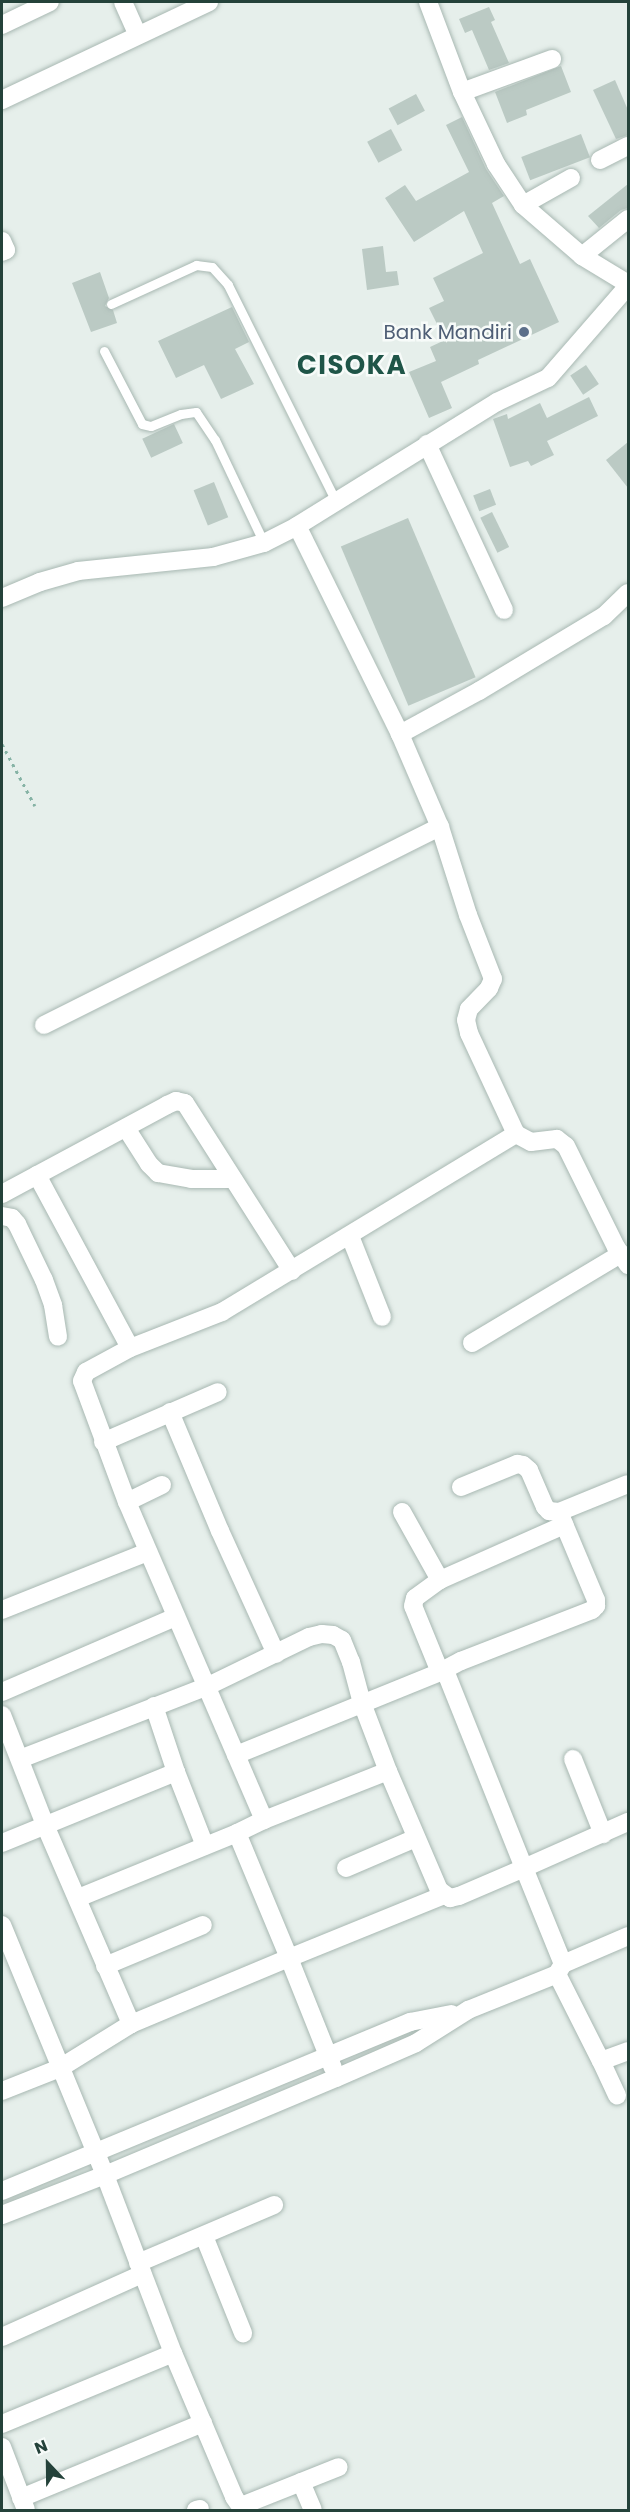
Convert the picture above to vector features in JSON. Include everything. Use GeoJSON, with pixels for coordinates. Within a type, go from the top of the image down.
{"type":"FeatureCollection","features":[{"type":"Feature","properties":{"kind":"street"},"geometry":{"type":"LineString","coordinates":[[2,25],[50,2]]}},
{"type":"Feature","properties":{"kind":"street"},"geometry":{"type":"LineString","coordinates":[[123,2],[138,35]]}},
{"type":"Feature","properties":{"kind":"street"},"geometry":{"type":"LineString","coordinates":[[2,100],[205,2]]}},
{"type":"Feature","properties":{"kind":"street"},"geometry":{"type":"LineString","coordinates":[[2,598],[40,582],[78,571],[213,557],[264,543],[297,526],[497,402],[548,378],[628,285],[582,256],[522,205],[496,164],[462,92],[428,2]]}},
{"type":"Feature","properties":{"kind":"street"},"geometry":{"type":"LineString","coordinates":[[462,92],[552,58]]}},
{"type":"Feature","properties":{"kind":"street"},"geometry":{"type":"LineString","coordinates":[[600,160],[628,146]]}},
{"type":"Feature","properties":{"kind":"street"},"geometry":{"type":"LineString","coordinates":[[522,205],[571,178]]}},
{"type":"Feature","properties":{"kind":"street"},"geometry":{"type":"LineString","coordinates":[[582,256],[628,219]]}},
{"type":"Feature","properties":{"kind":"street"},"geometry":{"type":"LineString","coordinates":[[2,241],[6,250],[2,252]]}},
{"type":"Feature","properties":{"kind":"street"},"geometry":{"type":"LineString","coordinates":[[427,444],[504,610]]}},
{"type":"Feature","properties":{"kind":"street"},"geometry":{"type":"LineString","coordinates":[[297,526],[400,734],[440,827],[468,915],[493,979],[489,988],[469,1009],[466,1020],[469,1033],[516,1134],[531,1142],[557,1139],[566,1146],[625,1260],[472,1342]]}},
{"type":"Feature","properties":{"kind":"street"},"geometry":{"type":"LineString","coordinates":[[400,734],[479,691],[604,616],[628,593]]}},
{"type":"Feature","properties":{"kind":"street"},"geometry":{"type":"LineString","coordinates":[[44,1025],[440,827]]}},
{"type":"Feature","properties":{"kind":"street"},"geometry":{"type":"LineString","coordinates":[[2,1194],[176,1101],[185,1103],[291,1271]]}},
{"type":"Feature","properties":{"kind":"street"},"geometry":{"type":"LineString","coordinates":[[126,1128],[148,1164],[158,1173],[191,1179],[233,1179]]}},
{"type":"Feature","properties":{"kind":"street"},"geometry":{"type":"LineString","coordinates":[[264,1820],[127,1502],[82,1381],[86,1372],[130,1348],[222,1312],[516,1134]]}},
{"type":"Feature","properties":{"kind":"street"},"geometry":{"type":"LineString","coordinates":[[37,1175],[130,1348]]}},
{"type":"Feature","properties":{"kind":"street"},"geometry":{"type":"LineString","coordinates":[[2,1216],[15,1221],[40,1270],[53,1305],[58,1337]]}},
{"type":"Feature","properties":{"kind":"street"},"geometry":{"type":"LineString","coordinates":[[350,1236],[382,1317]]}},
{"type":"Feature","properties":{"kind":"street"},"geometry":{"type":"LineString","coordinates":[[103,1442],[218,1392]]}},
{"type":"Feature","properties":{"kind":"street"},"geometry":{"type":"LineString","coordinates":[[170,1412],[220,1531],[276,1654]]}},
{"type":"Feature","properties":{"kind":"street"},"geometry":{"type":"LineString","coordinates":[[236,1755],[595,1608],[596,1600],[561,1519],[545,1507],[529,1470],[517,1464],[461,1487]]}},
{"type":"Feature","properties":{"kind":"street"},"geometry":{"type":"LineString","coordinates":[[617,2096],[560,1969],[524,1868],[412,1602],[418,1594],[440,1580],[628,1484]]}},
{"type":"Feature","properties":{"kind":"street"},"geometry":{"type":"LineString","coordinates":[[127,1502],[162,1485]]}},
{"type":"Feature","properties":{"kind":"street"},"geometry":{"type":"LineString","coordinates":[[402,1512],[440,1580]]}},
{"type":"Feature","properties":{"kind":"street"},"geometry":{"type":"LineString","coordinates":[[2,1610],[148,1552]]}},
{"type":"Feature","properties":{"kind":"street"},"geometry":{"type":"LineString","coordinates":[[2,1692],[175,1617]]}},
{"type":"Feature","properties":{"kind":"street"},"geometry":{"type":"LineString","coordinates":[[20,1759],[208,1686],[309,1637],[322,1634],[333,1635],[342,1640],[351,1662],[362,1703],[388,1771],[439,1890],[444,1895]]}},
{"type":"Feature","properties":{"kind":"street"},"geometry":{"type":"LineString","coordinates":[[154,1706],[176,1772],[205,1846]]}},
{"type":"Feature","properties":{"kind":"street"},"geometry":{"type":"LineString","coordinates":[[2,1715],[45,1825],[131,2024]]}},
{"type":"Feature","properties":{"kind":"street"},"geometry":{"type":"LineString","coordinates":[[573,1759],[603,1834]]}},
{"type":"Feature","properties":{"kind":"street"},"geometry":{"type":"LineString","coordinates":[[78,1898],[388,1771]]}},
{"type":"Feature","properties":{"kind":"street"},"geometry":{"type":"LineString","coordinates":[[2,1843],[176,1772]]}},
{"type":"Feature","properties":{"kind":"street"},"geometry":{"type":"LineString","coordinates":[[2,2091],[60,2068],[131,2024],[444,1895],[459,1896],[628,1822]]}},
{"type":"Feature","properties":{"kind":"street"},"geometry":{"type":"LineString","coordinates":[[237,1833],[336,2078]]}},
{"type":"Feature","properties":{"kind":"street"},"geometry":{"type":"LineString","coordinates":[[345,1868],[416,1838]]}},
{"type":"Feature","properties":{"kind":"street"},"geometry":{"type":"LineString","coordinates":[[2,1925],[105,2175],[173,2353],[234,2497],[242,2508],[339,2467]]}},
{"type":"Feature","properties":{"kind":"street"},"geometry":{"type":"LineString","coordinates":[[105,1966],[203,1925]]}},
{"type":"Feature","properties":{"kind":"street"},"geometry":{"type":"LineString","coordinates":[[2,2215],[105,2175],[416,2043],[468,2010],[628,1936]]}},
{"type":"Feature","properties":{"kind":"street"},"geometry":{"type":"LineString","coordinates":[[2,2191],[410,2022],[468,2010]]}},
{"type":"Feature","properties":{"kind":"street"},"geometry":{"type":"LineString","coordinates":[[601,2061],[628,2051]]}},
{"type":"Feature","properties":{"kind":"street"},"geometry":{"type":"LineString","coordinates":[[2,2337],[204,2236],[274,2205]]}},
{"type":"Feature","properties":{"kind":"street"},"geometry":{"type":"LineString","coordinates":[[204,2236],[243,2333]]}},
{"type":"Feature","properties":{"kind":"street"},"geometry":{"type":"LineString","coordinates":[[2,2424],[173,2353]]}},
{"type":"Feature","properties":{"kind":"street"},"geometry":{"type":"LineString","coordinates":[[2,2447],[24,2504],[203,2423]]}},
{"type":"Feature","properties":{"kind":"street"},"geometry":{"type":"LineString","coordinates":[[301,2482],[313,2511]]}},
{"type":"Feature","properties":{"kind":"lane"},"geometry":{"type":"LineString","coordinates":[[111,303],[196,265],[212,267],[228,285],[336,502]]}},
{"type":"Feature","properties":{"kind":"lane"},"geometry":{"type":"LineString","coordinates":[[104,351],[142,424],[151,426],[181,414],[196,412],[215,440],[264,543]]}},
{"type":"Feature","properties":{"kind":"path"},"geometry":{"type":"LineString","coordinates":[[2,744],[35,806]]}},
{"type":"Feature","properties":{"kind":"building"},"geometry":{"type":"Polygon","coordinates":[[[489,7],[495,20],[491,22],[509,63],[489,70],[472,30],[465,33],[459,19],[489,7]]]}},
{"type":"Feature","properties":{"kind":"building"},"geometry":{"type":"Polygon","coordinates":[[[561,66],[571,92],[526,110],[527,115],[507,123],[495,92],[561,66]]]}},
{"type":"Feature","properties":{"kind":"building"},"geometry":{"type":"Polygon","coordinates":[[[615,80],[628,110],[628,135],[616,139],[593,90],[615,80]]]}},
{"type":"Feature","properties":{"kind":"building"},"geometry":{"type":"Polygon","coordinates":[[[416,94],[425,111],[398,125],[389,109],[416,94]]]}},
{"type":"Feature","properties":{"kind":"building"},"geometry":{"type":"Polygon","coordinates":[[[462,117],[486,169],[504,196],[492,203],[520,264],[530,259],[559,322],[478,360],[479,364],[441,382],[452,408],[429,418],[409,372],[436,361],[430,347],[445,340],[429,308],[444,301],[433,278],[483,253],[464,211],[414,242],[385,198],[405,185],[416,201],[469,172],[446,125],[462,117]]]}},
{"type":"Feature","properties":{"kind":"building"},"geometry":{"type":"Polygon","coordinates":[[[391,129],[402,150],[378,163],[367,142],[391,129]]]}},
{"type":"Feature","properties":{"kind":"building"},"geometry":{"type":"Polygon","coordinates":[[[581,134],[590,157],[530,180],[521,157],[581,134]]]}},
{"type":"Feature","properties":{"kind":"building"},"geometry":{"type":"Polygon","coordinates":[[[628,184],[628,208],[621,210],[599,228],[588,216],[628,184]]]}},
{"type":"Feature","properties":{"kind":"building"},"geometry":{"type":"Polygon","coordinates":[[[383,246],[386,272],[397,271],[399,285],[367,290],[362,249],[383,246]]]}},
{"type":"Feature","properties":{"kind":"building"},"geometry":{"type":"Polygon","coordinates":[[[100,272],[109,298],[105,306],[113,310],[117,323],[91,332],[72,283],[100,272]]]}},
{"type":"Feature","properties":{"kind":"building"},"geometry":{"type":"Polygon","coordinates":[[[232,307],[249,342],[235,349],[254,384],[221,399],[204,365],[176,378],[158,341],[232,307]]]}},
{"type":"Feature","properties":{"kind":"building"},"geometry":{"type":"Polygon","coordinates":[[[586,365],[599,384],[583,395],[570,376],[586,365]]]}},
{"type":"Feature","properties":{"kind":"building"},"geometry":{"type":"Polygon","coordinates":[[[589,397],[598,416],[547,441],[554,455],[531,466],[528,461],[510,467],[493,419],[507,414],[508,419],[540,403],[547,418],[589,397]]]}},
{"type":"Feature","properties":{"kind":"building"},"geometry":{"type":"Polygon","coordinates":[[[174,424],[183,443],[151,458],[142,439],[174,424]]]}},
{"type":"Feature","properties":{"kind":"building"},"geometry":{"type":"Polygon","coordinates":[[[628,442],[628,488],[606,460],[628,442]]]}},
{"type":"Feature","properties":{"kind":"building"},"geometry":{"type":"Polygon","coordinates":[[[214,482],[228,517],[208,525],[194,490],[214,482]]]}},
{"type":"Feature","properties":{"kind":"building"},"geometry":{"type":"Polygon","coordinates":[[[490,489],[496,505],[479,511],[473,495],[490,489]]]}},
{"type":"Feature","properties":{"kind":"building"},"geometry":{"type":"Polygon","coordinates":[[[492,512],[509,547],[497,553],[480,518],[492,512]]]}},
{"type":"Feature","properties":{"kind":"building"},"geometry":{"type":"Polygon","coordinates":[[[408,518],[476,677],[408,706],[341,547],[408,518]]]}},
{"type":"Feature","properties":{"kind":"place","name":"Bank Mandiri"},"geometry":{"type":"Point","coordinates":[524,332]}},
{"type":"Feature","properties":{"kind":"district","name":"CISOKA"},"geometry":{"type":"Point","coordinates":[352,366]}}]}
